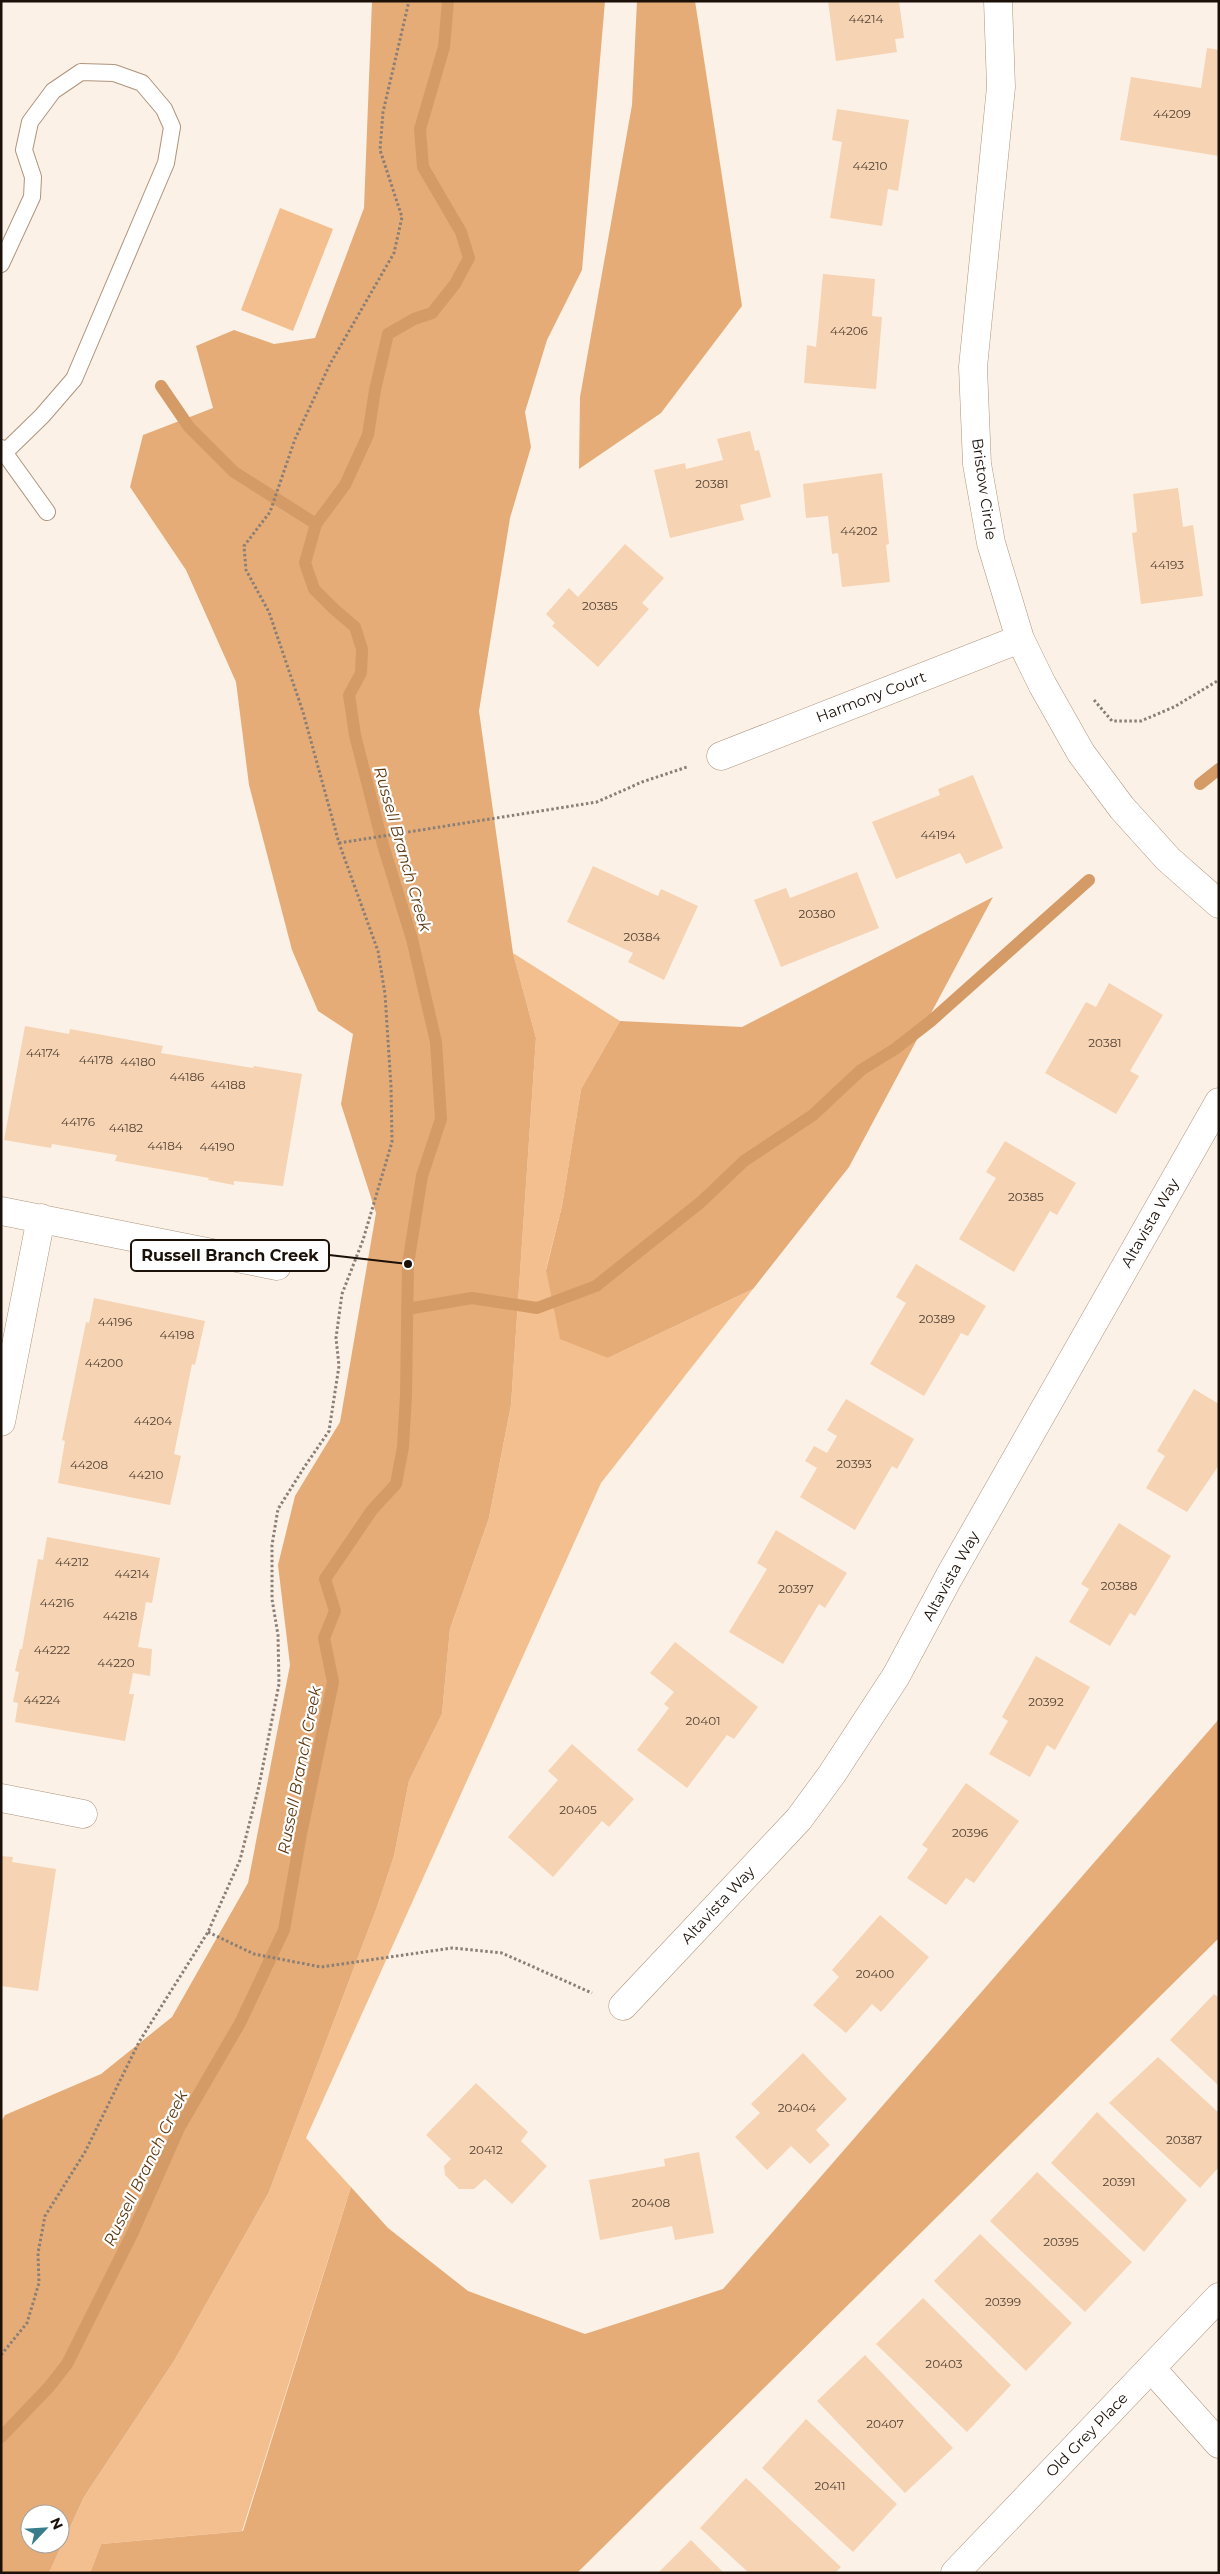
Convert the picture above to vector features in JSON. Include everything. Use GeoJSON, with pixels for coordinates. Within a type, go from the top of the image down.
{"type":"FeatureCollection","features":[{"type":"Feature","properties":{"kind":"street","name":"Bristow Circle"},"geometry":{"type":"LineString","coordinates":[[998,1],[1001,86],[973,367],[978,464],[991,543],[1020,638],[1042,684],[1081,753],[1122,808],[1168,859],[1219,904]]}},
{"type":"Feature","properties":{"kind":"street","name":"Harmony Court"},"geometry":{"type":"LineString","coordinates":[[721,756],[1020,638]]}},
{"type":"Feature","properties":{"kind":"street","name":"Altavista Way"},"geometry":{"type":"LineString","coordinates":[[623,2006],[799,1819],[832,1774],[896,1676],[1219,1102]]}},
{"type":"Feature","properties":{"kind":"street"},"geometry":{"type":"LineString","coordinates":[[1,1211],[277,1266]]}},
{"type":"Feature","properties":{"kind":"street"},"geometry":{"type":"LineString","coordinates":[[1,1422],[41,1218]]}},
{"type":"Feature","properties":{"kind":"street"},"geometry":{"type":"LineString","coordinates":[[1,1798],[84,1814]]}},
{"type":"Feature","properties":{"kind":"street","name":"Old Grey Place"},"geometry":{"type":"LineString","coordinates":[[955,2573],[1219,2296]]}},
{"type":"Feature","properties":{"kind":"street"},"geometry":{"type":"LineString","coordinates":[[1151,2368],[1219,2444]]}},
{"type":"Feature","properties":{"kind":"lane"},"geometry":{"type":"LineString","coordinates":[[1,264],[32,197],[33,177],[24,150],[30,122],[53,91],[81,72],[114,73],[142,83],[164,109],[172,127],[166,163],[74,379],[42,416],[3,450],[46,512]]}},
{"type":"Feature","properties":{"kind":"path"},"geometry":{"type":"LineString","coordinates":[[1,2355],[27,2323],[39,2283],[38,2254],[45,2216],[85,2152],[140,2042],[208,1932],[240,1860],[259,1786],[279,1684],[278,1635],[272,1599],[272,1545],[278,1509],[304,1466],[330,1431],[339,1366],[336,1338],[342,1294],[363,1240],[392,1142],[391,1086],[385,994],[378,951],[339,843],[303,712],[269,612],[246,570],[244,546],[270,512],[295,439],[330,364],[394,252],[402,217],[380,150],[382,112],[409,1]]}},
{"type":"Feature","properties":{"kind":"path"},"geometry":{"type":"LineString","coordinates":[[1092,697],[1112,721],[1141,721],[1174,707],[1219,680]]}},
{"type":"Feature","properties":{"kind":"path"},"geometry":{"type":"LineString","coordinates":[[339,843],[368,840],[597,802],[642,782],[721,756]]}},
{"type":"Feature","properties":{"kind":"path"},"geometry":{"type":"LineString","coordinates":[[208,1932],[254,1954],[320,1967],[452,1948],[502,1953],[623,2006]]}},
{"type":"Feature","properties":{"kind":"shaded area"},"geometry":{"type":"Polygon","coordinates":[[[372,1],[605,1],[582,270],[547,340],[525,412],[531,447],[510,518],[479,711],[513,953],[536,1038],[511,1405],[489,1518],[450,1629],[442,1714],[409,1781],[394,1856],[377,1907],[269,2192],[174,2361],[84,2497],[70,2527],[70,2504],[20,2504],[20,2554],[58,2554],[49,2573],[1,2573],[1,2122],[5,2115],[101,2074],[172,2017],[248,1883],[290,1665],[278,1565],[295,1496],[340,1422],[376,1213],[341,1104],[353,1034],[318,1011],[292,950],[249,785],[236,682],[186,570],[130,487],[143,435],[213,408],[196,346],[234,330],[274,344],[315,338],[364,208],[372,1]]]}},
{"type":"Feature","properties":{"kind":"shaded area"},"geometry":{"type":"Polygon","coordinates":[[[637,1],[695,1],[742,306],[661,413],[579,469],[580,397],[632,105],[637,1]]]}},
{"type":"Feature","properties":{"kind":"shaded area"},"geometry":{"type":"Polygon","coordinates":[[[280,208],[333,229],[293,331],[241,310],[280,208]]]}},
{"type":"Feature","properties":{"kind":"shaded area"},"geometry":{"type":"Polygon","coordinates":[[[993,897],[849,1167],[753,1289],[608,1358],[560,1339],[546,1270],[562,1206],[581,1089],[620,1021],[742,1027],[993,897]]]}},
{"type":"Feature","properties":{"kind":"shaded area"},"geometry":{"type":"Polygon","coordinates":[[[513,953],[620,1021],[581,1089],[562,1206],[546,1269],[608,1358],[753,1289],[601,1483],[306,2138],[351,2187],[242,2531],[101,2544],[90,2573],[49,2573],[58,2554],[70,2554],[70,2527],[84,2497],[174,2361],[269,2192],[377,1907],[394,1856],[409,1781],[442,1714],[450,1629],[489,1518],[511,1405],[536,1038],[513,953]]]}},
{"type":"Feature","properties":{"kind":"shaded area"},"geometry":{"type":"Polygon","coordinates":[[[1219,1719],[1219,1938],[577,2573],[90,2573],[101,2544],[243,2531],[351,2187],[388,2228],[468,2291],[585,2334],[723,2289],[1219,1719]]]}},
{"type":"Feature","properties":{"kind":"building"},"geometry":{"type":"Polygon","coordinates":[[[828,1],[899,1],[904,38],[895,39],[897,52],[836,61],[828,1]]]}},
{"type":"Feature","properties":{"kind":"building"},"geometry":{"type":"Polygon","coordinates":[[[1207,48],[1219,50],[1219,156],[1120,140],[1131,77],[1201,88],[1207,48]]]}},
{"type":"Feature","properties":{"kind":"building"},"geometry":{"type":"Polygon","coordinates":[[[837,109],[909,120],[898,191],[888,189],[882,226],[830,218],[842,142],[832,140],[837,109]]]}},
{"type":"Feature","properties":{"kind":"building"},"geometry":{"type":"Polygon","coordinates":[[[823,274],[875,279],[872,316],[882,317],[876,389],[804,383],[807,345],[816,347],[823,274]]]}},
{"type":"Feature","properties":{"kind":"building"},"geometry":{"type":"Polygon","coordinates":[[[750,431],[755,451],[759,450],[771,497],[740,505],[744,520],[670,538],[654,470],[685,463],[686,469],[723,460],[717,439],[750,431]]]}},
{"type":"Feature","properties":{"kind":"building"},"geometry":{"type":"Polygon","coordinates":[[[882,473],[889,544],[886,545],[890,582],[842,587],[838,553],[832,554],[828,516],[806,518],[803,484],[882,473]]]}},
{"type":"Feature","properties":{"kind":"building"},"geometry":{"type":"Polygon","coordinates":[[[1178,488],[1183,527],[1193,525],[1203,596],[1141,604],[1132,533],[1137,532],[1133,494],[1178,488]]]}},
{"type":"Feature","properties":{"kind":"building"},"geometry":{"type":"Polygon","coordinates":[[[625,544],[664,578],[642,603],[649,609],[598,667],[552,626],[555,623],[546,614],[569,588],[578,597],[625,544]]]}},
{"type":"Feature","properties":{"kind":"building"},"geometry":{"type":"Polygon","coordinates":[[[973,775],[1003,848],[966,864],[960,853],[896,879],[872,822],[940,795],[938,789],[973,775]]]}},
{"type":"Feature","properties":{"kind":"building"},"geometry":{"type":"Polygon","coordinates":[[[593,866],[658,896],[661,889],[698,906],[664,980],[628,962],[633,953],[567,922],[593,866]]]}},
{"type":"Feature","properties":{"kind":"building"},"geometry":{"type":"Polygon","coordinates":[[[857,872],[879,928],[781,967],[754,900],[786,888],[790,898],[857,872]]]}},
{"type":"Feature","properties":{"kind":"building"},"geometry":{"type":"Polygon","coordinates":[[[1109,983],[1163,1015],[1130,1071],[1139,1076],[1116,1114],[1045,1073],[1086,1002],[1096,1007],[1109,983]]]}},
{"type":"Feature","properties":{"kind":"building"},"geometry":{"type":"Polygon","coordinates":[[[25,1026],[69,1034],[70,1029],[163,1046],[161,1053],[302,1074],[283,1186],[234,1181],[234,1185],[208,1180],[209,1178],[115,1161],[117,1155],[52,1144],[51,1148],[4,1140],[25,1026]]]}},
{"type":"Feature","properties":{"kind":"building"},"geometry":{"type":"Polygon","coordinates":[[[1005,1141],[1076,1183],[1057,1215],[1050,1211],[1014,1272],[959,1239],[996,1178],[986,1172],[1005,1141]]]}},
{"type":"Feature","properties":{"kind":"building"},"geometry":{"type":"Polygon","coordinates":[[[916,1264],[986,1306],[968,1336],[961,1333],[924,1396],[870,1364],[906,1303],[896,1297],[916,1264]]]}},
{"type":"Feature","properties":{"kind":"building"},"geometry":{"type":"Polygon","coordinates":[[[94,1298],[205,1321],[195,1365],[192,1364],[174,1454],[181,1456],[170,1505],[58,1483],[65,1441],[62,1440],[86,1322],[89,1323],[94,1298]]]}},
{"type":"Feature","properties":{"kind":"building"},"geometry":{"type":"Polygon","coordinates":[[[1194,1389],[1219,1404],[1219,1465],[1187,1512],[1146,1488],[1165,1456],[1157,1451],[1194,1389]]]}},
{"type":"Feature","properties":{"kind":"building"},"geometry":{"type":"Polygon","coordinates":[[[846,1399],[914,1439],[897,1469],[892,1466],[855,1530],[800,1497],[817,1468],[805,1461],[814,1446],[827,1453],[837,1436],[827,1430],[846,1399]]]}},
{"type":"Feature","properties":{"kind":"building"},"geometry":{"type":"Polygon","coordinates":[[[1119,1523],[1171,1556],[1135,1616],[1130,1613],[1110,1646],[1069,1622],[1089,1589],[1081,1584],[1119,1523]]]}},
{"type":"Feature","properties":{"kind":"building"},"geometry":{"type":"Polygon","coordinates":[[[776,1530],[847,1573],[825,1608],[819,1604],[783,1664],[729,1632],[767,1569],[757,1563],[776,1530]]]}},
{"type":"Feature","properties":{"kind":"building"},"geometry":{"type":"Polygon","coordinates":[[[47,1537],[160,1558],[152,1603],[146,1602],[138,1647],[152,1649],[150,1676],[133,1673],[129,1694],[134,1694],[125,1741],[15,1722],[18,1703],[13,1702],[19,1672],[15,1671],[20,1649],[22,1649],[38,1559],[43,1560],[47,1537]]]}},
{"type":"Feature","properties":{"kind":"building"},"geometry":{"type":"Polygon","coordinates":[[[675,1642],[758,1707],[734,1739],[727,1735],[687,1788],[637,1750],[669,1708],[664,1704],[674,1692],[650,1673],[675,1642]]]}},
{"type":"Feature","properties":{"kind":"building"},"geometry":{"type":"Polygon","coordinates":[[[1036,1656],[1090,1687],[1055,1750],[1047,1745],[1030,1777],[989,1754],[1008,1721],[1002,1717],[1036,1656]]]}},
{"type":"Feature","properties":{"kind":"building"},"geometry":{"type":"Polygon","coordinates":[[[572,1744],[634,1799],[609,1827],[602,1821],[553,1877],[508,1837],[558,1780],[548,1771],[572,1744]]]}},
{"type":"Feature","properties":{"kind":"building"},"geometry":{"type":"Polygon","coordinates":[[[966,1783],[1019,1821],[974,1883],[966,1878],[946,1905],[907,1878],[928,1849],[922,1845],[966,1783]]]}},
{"type":"Feature","properties":{"kind":"building"},"geometry":{"type":"Polygon","coordinates":[[[1,1856],[13,1857],[12,1862],[56,1869],[38,1991],[1,1986],[1,1856]]]}},
{"type":"Feature","properties":{"kind":"building"},"geometry":{"type":"Polygon","coordinates":[[[880,1915],[929,1957],[881,2012],[872,2004],[846,2033],[813,2005],[839,1977],[832,1970],[880,1915]]]}},
{"type":"Feature","properties":{"kind":"building"},"geometry":{"type":"Polygon","coordinates":[[[1214,1994],[1219,1998],[1219,2086],[1170,2040],[1214,1994]]]}},
{"type":"Feature","properties":{"kind":"building"},"geometry":{"type":"Polygon","coordinates":[[[803,2053],[847,2099],[816,2130],[830,2145],[810,2164],[791,2146],[767,2170],[735,2137],[760,2113],[751,2104],[803,2053]]]}},
{"type":"Feature","properties":{"kind":"building"},"geometry":{"type":"Polygon","coordinates":[[[1158,2057],[1219,2113],[1219,2167],[1200,2188],[1109,2103],[1158,2057]]]}},
{"type":"Feature","properties":{"kind":"building"},"geometry":{"type":"Polygon","coordinates":[[[476,2083],[528,2132],[521,2141],[547,2166],[512,2204],[485,2179],[474,2189],[459,2189],[445,2175],[444,2166],[451,2159],[426,2135],[476,2083]]]}},
{"type":"Feature","properties":{"kind":"building"},"geometry":{"type":"Polygon","coordinates":[[[1097,2112],[1187,2200],[1144,2252],[1051,2163],[1097,2112]]]}},
{"type":"Feature","properties":{"kind":"building"},"geometry":{"type":"Polygon","coordinates":[[[699,2152],[714,2233],[675,2240],[672,2226],[600,2240],[589,2180],[665,2166],[664,2159],[699,2152]]]}},
{"type":"Feature","properties":{"kind":"building"},"geometry":{"type":"Polygon","coordinates":[[[1037,2172],[1132,2262],[1085,2312],[990,2221],[1037,2172]]]}},
{"type":"Feature","properties":{"kind":"building"},"geometry":{"type":"Polygon","coordinates":[[[980,2234],[1072,2323],[1026,2371],[934,2281],[980,2234]]]}},
{"type":"Feature","properties":{"kind":"building"},"geometry":{"type":"Polygon","coordinates":[[[923,2298],[1011,2385],[967,2432],[876,2344],[923,2298]]]}},
{"type":"Feature","properties":{"kind":"building"},"geometry":{"type":"Polygon","coordinates":[[[865,2355],[953,2448],[905,2493],[817,2401],[865,2355]]]}},
{"type":"Feature","properties":{"kind":"building"},"geometry":{"type":"Polygon","coordinates":[[[806,2419],[897,2504],[853,2552],[762,2468],[806,2419]]]}},
{"type":"Feature","properties":{"kind":"building"},"geometry":{"type":"Polygon","coordinates":[[[746,2478],[841,2567],[835,2573],[749,2573],[700,2528],[746,2478]]]}},
{"type":"Feature","properties":{"kind":"building"},"geometry":{"type":"Polygon","coordinates":[[[691,2540],[724,2573],[658,2573],[691,2540]]]}},
{"type":"Feature","properties":{"kind":"waterway","name":"Russell Branch Creek"},"geometry":{"type":"LineString","coordinates":[[1,2437],[49,2387],[67,2364],[133,2232],[179,2128],[240,2023],[284,1930],[301,1834],[333,1682],[324,1638],[335,1611],[325,1579],[372,1510],[396,1484],[403,1447],[406,1395],[408,1264],[422,1176],[441,1119],[436,1042],[412,939],[383,845],[355,735],[349,695],[361,673],[362,649],[355,627],[314,589],[305,563],[316,524],[345,485],[368,435],[375,390],[388,334],[414,319],[432,313],[455,284],[469,258],[461,232],[423,167],[420,129],[444,47],[448,1]]}},
{"type":"Feature","properties":{"kind":"waterway"},"geometry":{"type":"LineString","coordinates":[[161,386],[189,427],[234,472],[316,524]]}},
{"type":"Feature","properties":{"kind":"waterway"},"geometry":{"type":"LineString","coordinates":[[1200,784],[1219,769]]}},
{"type":"Feature","properties":{"kind":"waterway"},"geometry":{"type":"LineString","coordinates":[[407,1309],[472,1298],[537,1308],[596,1286],[701,1202],[744,1161],[813,1115],[861,1070],[895,1049],[931,1021],[1089,880]]}},
{"type":"Feature","properties":{"kind":"place","name":"Russell Branch Creek"},"geometry":{"type":"Point","coordinates":[408,1264]}}]}
